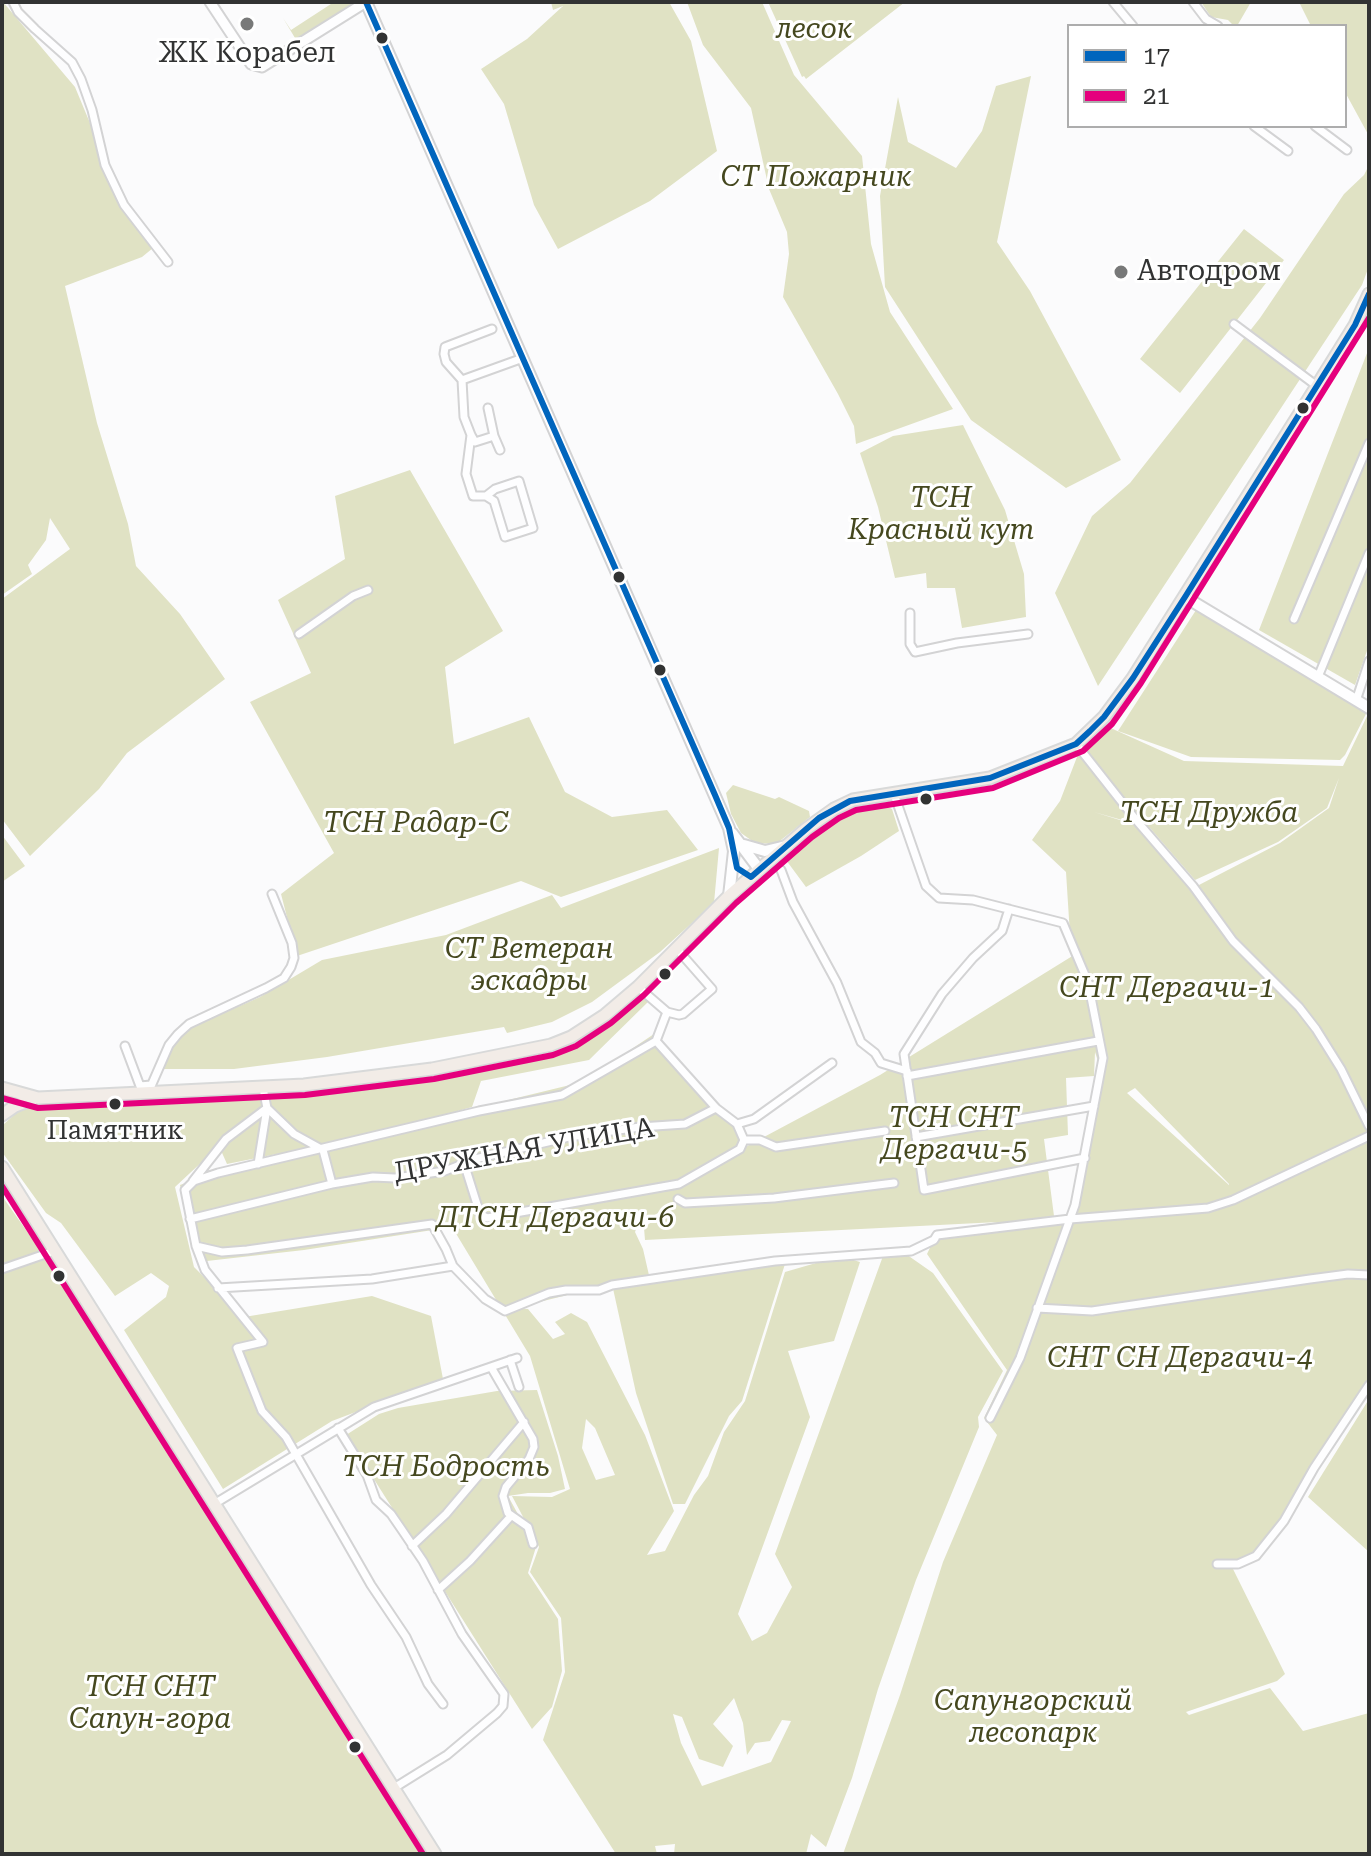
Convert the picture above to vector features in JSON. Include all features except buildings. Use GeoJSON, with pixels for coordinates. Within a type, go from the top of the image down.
{"type":"FeatureCollection","features":[{"type":"Feature","properties":{"kind":"main road"},"geometry":{"type":"LineString","coordinates":[[366,2],[729,828],[755,869]]}},
{"type":"Feature","properties":{"kind":"main road"},"geometry":{"type":"LineString","coordinates":[[2,1114],[38,1098],[150,1089],[263,1088],[369,1079],[530,1051],[571,1037],[638,987],[755,869],[834,809],[853,800],[990,778],[1076,744],[1104,717],[1133,678],[1355,325],[1369,294]]}},
{"type":"Feature","properties":{"kind":"main road"},"geometry":{"type":"LineString","coordinates":[[1185,597],[1369,708]]}},
{"type":"Feature","properties":{"kind":"main road"},"geometry":{"type":"LineString","coordinates":[[739,848],[765,851],[788,845]]}},
{"type":"Feature","properties":{"kind":"main road"},"geometry":{"type":"LineString","coordinates":[[739,848],[737,865],[741,872],[755,869]]}},
{"type":"Feature","properties":{"kind":"main road"},"geometry":{"type":"LineString","coordinates":[[729,896],[739,848]]}},
{"type":"Feature","properties":{"kind":"main road"},"geometry":{"type":"LineString","coordinates":[[737,865],[744,856],[755,869]]}},
{"type":"Feature","properties":{"kind":"main road"},"geometry":{"type":"LineString","coordinates":[[2,1088],[38,1098]]}},
{"type":"Feature","properties":{"kind":"main road"},"geometry":{"type":"LineString","coordinates":[[2,1095],[2,1114]]}},
{"type":"Feature","properties":{"kind":"main road"},"geometry":{"type":"LineString","coordinates":[[2,1167],[435,1854]]}},
{"type":"Feature","properties":{"kind":"street"},"geometry":{"type":"LineString","coordinates":[[13,2],[18,12],[72,62],[81,79],[105,165],[124,205],[168,262]]}},
{"type":"Feature","properties":{"kind":"street"},"geometry":{"type":"LineString","coordinates":[[210,2],[246,58],[257,67],[267,66],[366,2]]}},
{"type":"Feature","properties":{"kind":"street"},"geometry":{"type":"LineString","coordinates":[[1113,2],[1131,24]]}},
{"type":"Feature","properties":{"kind":"street"},"geometry":{"type":"LineString","coordinates":[[1193,2],[1206,19],[1215,24]]}},
{"type":"Feature","properties":{"kind":"street"},"geometry":{"type":"LineString","coordinates":[[1257,128],[1288,151]]}},
{"type":"Feature","properties":{"kind":"street"},"geometry":{"type":"LineString","coordinates":[[1318,128],[1347,150]]}},
{"type":"Feature","properties":{"kind":"street"},"geometry":{"type":"LineString","coordinates":[[1234,324],[1317,386]]}},
{"type":"Feature","properties":{"kind":"street"},"geometry":{"type":"LineString","coordinates":[[492,329],[445,347],[444,354],[446,362],[462,380],[464,417],[475,442],[494,436]]}},
{"type":"Feature","properties":{"kind":"street"},"geometry":{"type":"LineString","coordinates":[[462,380],[523,358]]}},
{"type":"Feature","properties":{"kind":"street"},"geometry":{"type":"LineString","coordinates":[[488,408],[500,450]]}},
{"type":"Feature","properties":{"kind":"street"},"geometry":{"type":"LineString","coordinates":[[471,435],[466,474],[473,496],[486,496],[494,501],[505,537],[533,528],[519,481],[495,489],[486,496]]}},
{"type":"Feature","properties":{"kind":"street"},"geometry":{"type":"LineString","coordinates":[[1294,619],[1369,443]]}},
{"type":"Feature","properties":{"kind":"street"},"geometry":{"type":"LineString","coordinates":[[1318,677],[1369,553]]}},
{"type":"Feature","properties":{"kind":"street"},"geometry":{"type":"LineString","coordinates":[[299,634],[353,596],[368,590]]}},
{"type":"Feature","properties":{"kind":"street"},"geometry":{"type":"LineString","coordinates":[[910,613],[910,644],[915,652],[1028,634]]}},
{"type":"Feature","properties":{"kind":"street"},"geometry":{"type":"LineString","coordinates":[[1356,701],[1369,661]]}},
{"type":"Feature","properties":{"kind":"street"},"geometry":{"type":"LineString","coordinates":[[1076,744],[1193,886],[1233,941],[1299,1007],[1316,1029],[1341,1069],[1369,1126]]}},
{"type":"Feature","properties":{"kind":"street"},"geometry":{"type":"LineString","coordinates":[[894,794],[926,886],[939,898],[973,900],[1063,923],[1088,982],[1103,1058],[1085,1158],[1070,1219],[1020,1358],[990,1418]]}},
{"type":"Feature","properties":{"kind":"street"},"geometry":{"type":"LineString","coordinates":[[781,870],[793,902],[837,983],[861,1042],[875,1053],[881,1063],[907,1073],[1098,1041]]}},
{"type":"Feature","properties":{"kind":"street"},"geometry":{"type":"LineString","coordinates":[[125,1046],[140,1086],[150,1089],[169,1045],[189,1024],[284,978],[294,958],[292,943],[272,894]]}},
{"type":"Feature","properties":{"kind":"street"},"geometry":{"type":"LineString","coordinates":[[1009,909],[1002,931],[942,994],[904,1054],[924,1190],[1085,1158]]}},
{"type":"Feature","properties":{"kind":"street"},"geometry":{"type":"LineString","coordinates":[[638,987],[667,1012],[683,1014],[712,989],[677,949]]}},
{"type":"Feature","properties":{"kind":"street"},"geometry":{"type":"LineString","coordinates":[[443,1704],[428,1684],[406,1637],[371,1585],[286,1437],[262,1411],[237,1348],[263,1342],[205,1270],[196,1246],[185,1190],[194,1181],[218,1173],[479,1111],[562,1095],[656,1041],[667,1012]]}},
{"type":"Feature","properties":{"kind":"street"},"geometry":{"type":"LineString","coordinates":[[464,1163],[480,1214],[487,1218],[679,1184],[740,1149],[744,1140],[737,1124],[716,1108],[656,1041]]}},
{"type":"Feature","properties":{"kind":"street"},"geometry":{"type":"LineString","coordinates":[[737,1124],[754,1119],[832,1063]]}},
{"type":"Feature","properties":{"kind":"street"},"geometry":{"type":"LineString","coordinates":[[258,1164],[267,1108],[263,1088]]}},
{"type":"Feature","properties":{"kind":"street"},"geometry":{"type":"LineString","coordinates":[[916,1137],[1094,1106]]}},
{"type":"Feature","properties":{"kind":"street"},"geometry":{"type":"LineString","coordinates":[[267,1108],[294,1134],[323,1150],[332,1184]]}},
{"type":"Feature","properties":{"kind":"street"},"geometry":{"type":"LineString","coordinates":[[190,1186],[226,1139],[267,1108]]}},
{"type":"Feature","properties":{"kind":"street","name":"ДРУЖНАЯ УЛИЦА"},"geometry":{"type":"LineString","coordinates":[[190,1219],[332,1184],[445,1171],[464,1163],[569,1137],[685,1124],[716,1108]]}},
{"type":"Feature","properties":{"kind":"street"},"geometry":{"type":"LineString","coordinates":[[744,1140],[760,1140],[776,1147],[885,1131]]}},
{"type":"Feature","properties":{"kind":"street"},"geometry":{"type":"LineString","coordinates":[[196,1246],[222,1252],[432,1224],[453,1266],[485,1299],[505,1311],[549,1293],[599,1290],[612,1285],[775,1261],[911,1251],[934,1240],[937,1235],[1070,1219],[1208,1208],[1238,1198],[1369,1136]]}},
{"type":"Feature","properties":{"kind":"street"},"geometry":{"type":"LineString","coordinates":[[678,1199],[685,1203],[774,1198],[894,1183]]}},
{"type":"Feature","properties":{"kind":"street"},"geometry":{"type":"LineString","coordinates":[[2,1269],[54,1251]]}},
{"type":"Feature","properties":{"kind":"street"},"geometry":{"type":"LineString","coordinates":[[218,1288],[372,1279],[453,1266]]}},
{"type":"Feature","properties":{"kind":"street"},"geometry":{"type":"LineString","coordinates":[[1037,1308],[1092,1311],[1348,1274],[1369,1275]]}},
{"type":"Feature","properties":{"kind":"street"},"geometry":{"type":"LineString","coordinates":[[214,1504],[385,1403],[514,1359],[519,1387]]}},
{"type":"Feature","properties":{"kind":"street"},"geometry":{"type":"LineString","coordinates":[[491,1367],[524,1422],[534,1447],[529,1459],[503,1492],[503,1501],[511,1516],[528,1527],[533,1544]]}},
{"type":"Feature","properties":{"kind":"street"},"geometry":{"type":"LineString","coordinates":[[1217,1564],[1238,1564],[1256,1556],[1284,1521],[1314,1468],[1369,1385]]}},
{"type":"Feature","properties":{"kind":"street"},"geometry":{"type":"LineString","coordinates":[[412,1546],[446,1514],[524,1422]]}},
{"type":"Feature","properties":{"kind":"street"},"geometry":{"type":"LineString","coordinates":[[338,1428],[367,1475],[379,1505],[391,1514],[462,1634],[504,1694],[503,1706],[447,1755],[394,1788]]}},
{"type":"Feature","properties":{"kind":"street"},"geometry":{"type":"LineString","coordinates":[[438,1590],[470,1561],[511,1516]]}},
{"type":"Feature","properties":{"kind":"green space"},"geometry":{"type":"Polygon","coordinates":[[[3,2],[75,87],[124,205],[153,248],[142,257],[65,286],[97,423],[128,524],[136,566],[180,614],[225,679],[127,753],[99,789],[30,856],[2,819],[2,599],[70,549],[50,518],[46,540],[28,565],[32,574],[2,595],[3,2]]]}},
{"type":"Feature","properties":{"kind":"green space"},"geometry":{"type":"Polygon","coordinates":[[[334,2],[354,2],[301,41],[295,38],[283,18],[291,30],[334,2]]]}},
{"type":"Feature","properties":{"kind":"green space"},"geometry":{"type":"Polygon","coordinates":[[[551,2],[669,2],[691,41],[717,151],[650,201],[558,249],[534,205],[504,104],[481,69],[527,39],[563,6],[553,10],[551,2]]]}},
{"type":"Feature","properties":{"kind":"green space","name":"СТ Пожарник"},"geometry":{"type":"Polygon","coordinates":[[[687,2],[762,2],[794,75],[862,156],[871,244],[890,312],[953,409],[856,444],[854,426],[783,297],[789,254],[787,232],[769,189],[751,108],[703,45],[687,2]]]}},
{"type":"Feature","properties":{"kind":"green space","name":"лесок"},"geometry":{"type":"Polygon","coordinates":[[[768,2],[905,2],[806,79],[802,77],[768,2]]]}},
{"type":"Feature","properties":{"kind":"green space"},"geometry":{"type":"Polygon","coordinates":[[[1201,2],[1251,2],[1238,24],[1211,17],[1201,2]]]}},
{"type":"Feature","properties":{"kind":"green space"},"geometry":{"type":"Polygon","coordinates":[[[1299,2],[1369,2],[1369,136],[1347,96],[1347,24],[1310,24],[1299,2]]]}},
{"type":"Feature","properties":{"kind":"green space"},"geometry":{"type":"Polygon","coordinates":[[[1031,76],[997,242],[1030,291],[1121,460],[1066,488],[971,420],[885,287],[880,196],[898,97],[908,142],[956,168],[982,131],[996,86],[1031,76]]]}},
{"type":"Feature","properties":{"kind":"green space"},"geometry":{"type":"Polygon","coordinates":[[[1369,165],[1369,266],[1362,285],[1098,686],[1055,593],[1092,516],[1130,483],[1260,318],[1344,194],[1364,175],[1369,165]]]}},
{"type":"Feature","properties":{"kind":"green space"},"geometry":{"type":"Polygon","coordinates":[[[1244,229],[1284,260],[1180,393],[1140,359],[1244,229]]]}},
{"type":"Feature","properties":{"kind":"green space"},"geometry":{"type":"Polygon","coordinates":[[[1369,348],[1369,645],[1355,685],[1259,630],[1369,348]]]}},
{"type":"Feature","properties":{"kind":"green space","name":"ТСН Красный кут"},"geometry":{"type":"Polygon","coordinates":[[[963,425],[1005,510],[1024,574],[1026,617],[962,628],[955,588],[927,588],[926,573],[895,578],[878,507],[860,453],[893,436],[963,425]]]}},
{"type":"Feature","properties":{"kind":"green space","name":"ТСН Радар-С"},"geometry":{"type":"Polygon","coordinates":[[[410,470],[503,631],[445,667],[454,744],[529,717],[565,792],[612,817],[667,810],[698,850],[561,897],[521,881],[297,956],[281,894],[334,853],[250,702],[311,673],[278,600],[345,559],[335,496],[410,470]]]}},
{"type":"Feature","properties":{"kind":"green space"},"geometry":{"type":"Polygon","coordinates":[[[1198,607],[1368,710],[1340,760],[1191,757],[1118,731],[1198,607]]]}},
{"type":"Feature","properties":{"kind":"green space"},"geometry":{"type":"Polygon","coordinates":[[[1369,712],[1369,1123],[1339,1064],[1299,1005],[1234,939],[1197,886],[1280,843],[1329,808],[1339,778],[1327,808],[1278,842],[1195,880],[1150,828],[1094,812],[1139,826],[1192,888],[1232,943],[1296,1007],[1340,1071],[1369,1130],[1369,1377],[1281,1520],[1255,1552],[1233,1569],[1285,1674],[1277,1681],[1186,1712],[1189,1715],[1270,1688],[1303,1731],[1369,1713],[1369,1854],[843,1854],[900,1695],[943,1562],[997,1435],[984,1418],[1007,1370],[927,1254],[938,1231],[998,1222],[645,1240],[644,1228],[671,1206],[638,1224],[635,1232],[643,1249],[651,1284],[785,1264],[742,1401],[729,1416],[685,1504],[673,1504],[636,1393],[612,1284],[515,1308],[528,1309],[553,1339],[565,1334],[555,1322],[571,1313],[587,1322],[645,1435],[674,1511],[647,1555],[665,1551],[694,1495],[708,1476],[724,1432],[745,1401],[785,1272],[840,1256],[860,1262],[834,1341],[788,1351],[810,1417],[738,1614],[752,1641],[767,1633],[792,1587],[775,1554],[883,1256],[903,1252],[933,1273],[1003,1371],[978,1417],[979,1427],[916,1580],[878,1689],[852,1778],[826,1847],[811,1834],[806,1854],[674,1854],[675,1844],[655,1846],[657,1854],[616,1854],[543,1740],[565,1672],[561,1618],[530,1572],[539,1547],[512,1496],[552,1497],[570,1489],[530,1356],[452,1227],[304,1250],[198,1262],[180,1185],[223,1169],[341,1141],[227,1164],[219,1146],[175,1187],[194,1267],[244,1317],[372,1296],[431,1316],[443,1379],[332,1421],[223,1489],[124,1330],[166,1297],[169,1286],[151,1273],[115,1296],[61,1223],[46,1213],[2,1152],[4,1124],[25,1105],[36,1102],[81,1100],[91,1107],[340,1091],[489,1069],[553,1054],[588,1041],[640,994],[649,1001],[589,1060],[481,1081],[472,1107],[418,1122],[570,1085],[606,1066],[654,1034],[720,1106],[712,1111],[716,1110],[736,1126],[742,1143],[698,1176],[880,1075],[1074,955],[1080,967],[1070,935],[1066,872],[1032,840],[1060,801],[1082,744],[1104,725],[1184,761],[1343,766],[1369,712]],[[1095,1052],[1094,1076],[1066,1078],[1068,1135],[1044,1139],[1054,1216],[1076,1214],[1085,1178],[1101,1070],[1095,1052]],[[1135,1088],[1127,1093],[1229,1185],[1135,1088]],[[586,1419],[582,1448],[596,1480],[615,1475],[595,1428],[586,1419]],[[734,1698],[713,1724],[733,1746],[723,1767],[699,1759],[682,1717],[673,1714],[681,1743],[702,1786],[771,1762],[791,1721],[782,1720],[770,1741],[755,1743],[747,1755],[743,1723],[734,1698]]]}},
{"type":"Feature","properties":{"kind":"green space"},"geometry":{"type":"Polygon","coordinates":[[[733,785],[775,799],[779,797],[809,811],[810,817],[776,844],[755,843],[741,833],[731,814],[726,793],[733,785]]]}},
{"type":"Feature","properties":{"kind":"green space"},"geometry":{"type":"Polygon","coordinates":[[[880,803],[892,809],[899,831],[806,887],[786,860],[837,818],[880,803]]]}},
{"type":"Feature","properties":{"kind":"green space"},"geometry":{"type":"Polygon","coordinates":[[[2,835],[25,866],[2,882],[2,835]]]}},
{"type":"Feature","properties":{"kind":"green space","name":"СТ Ветеран эскадры"},"geometry":{"type":"Polygon","coordinates":[[[719,848],[714,903],[660,952],[592,1002],[552,1022],[507,1033],[504,1027],[327,1057],[234,1069],[163,1069],[173,1046],[190,1028],[260,997],[322,960],[446,935],[552,895],[561,908],[719,848]]]}},
{"type":"Feature","properties":{"kind":"green space","name":"ТСН СНТ Сапун-гора"},"geometry":{"type":"Polygon","coordinates":[[[2,1196],[38,1247],[420,1854],[2,1854],[2,1196]]]}},
{"type":"Feature","properties":{"kind":"green space","name":"ТСН Бодрость"},"geometry":{"type":"Polygon","coordinates":[[[537,1390],[565,1489],[508,1496],[536,1547],[528,1573],[558,1619],[562,1671],[552,1707],[532,1729],[346,1435],[379,1414],[398,1408],[497,1391],[537,1390]]]}},
{"type":"Feature","properties":{"kind":"green space"},"geometry":{"type":"Polygon","coordinates":[[[1369,1399],[1369,1552],[1308,1497],[1369,1399]]]}},
{"type":"Feature","properties":{"kind":"transit line","name":"17"},"geometry":{"type":"LineString","coordinates":[[366,2],[715,795],[729,828],[737,868],[751,877],[819,818],[850,801],[990,778],[1076,744],[1090,731],[1133,678],[1185,597],[1355,325],[1369,294]]}},
{"type":"Feature","properties":{"kind":"transit line","name":"21"},"geometry":{"type":"LineString","coordinates":[[2,1098],[38,1108],[305,1095],[434,1079],[553,1055],[576,1046],[611,1023],[644,995],[736,903],[812,837],[839,818],[856,810],[993,788],[1083,751],[1112,724],[1141,683],[1369,318]]}},
{"type":"Feature","properties":{"kind":"transit line","name":"21"},"geometry":{"type":"LineString","coordinates":[[2,1186],[423,1854]]}},
{"type":"Feature","properties":{"kind":"place","name":"ЖК Корабел"},"geometry":{"type":"Point","coordinates":[247,24]}},
{"type":"Feature","properties":{"kind":"place","name":"Автодром"},"geometry":{"type":"Point","coordinates":[1121,272]}},
{"type":"Feature","properties":{"kind":"place","name":"Памятник"},"geometry":{"type":"Point","coordinates":[115,1104]}},
{"type":"Feature","properties":{"kind":"park label","name":"ТСН Дружба"},"geometry":{"type":"Point","coordinates":[1209,814]}},
{"type":"Feature","properties":{"kind":"park label","name":"СНТ Дергачи-1"},"geometry":{"type":"Point","coordinates":[1167,989]}},
{"type":"Feature","properties":{"kind":"park label","name":"ТСН СНТ Дергачи-5"},"geometry":{"type":"Point","coordinates":[954,1135]}},
{"type":"Feature","properties":{"kind":"park label","name":"ДТСН Дергачи-6"},"geometry":{"type":"Point","coordinates":[555,1219]}},
{"type":"Feature","properties":{"kind":"park label","name":"СНТ СН Дергачи-4"},"geometry":{"type":"Point","coordinates":[1180,1359]}},
{"type":"Feature","properties":{"kind":"park label","name":"Сапунгорский лесопарк"},"geometry":{"type":"Point","coordinates":[1033,1718]}}]}
